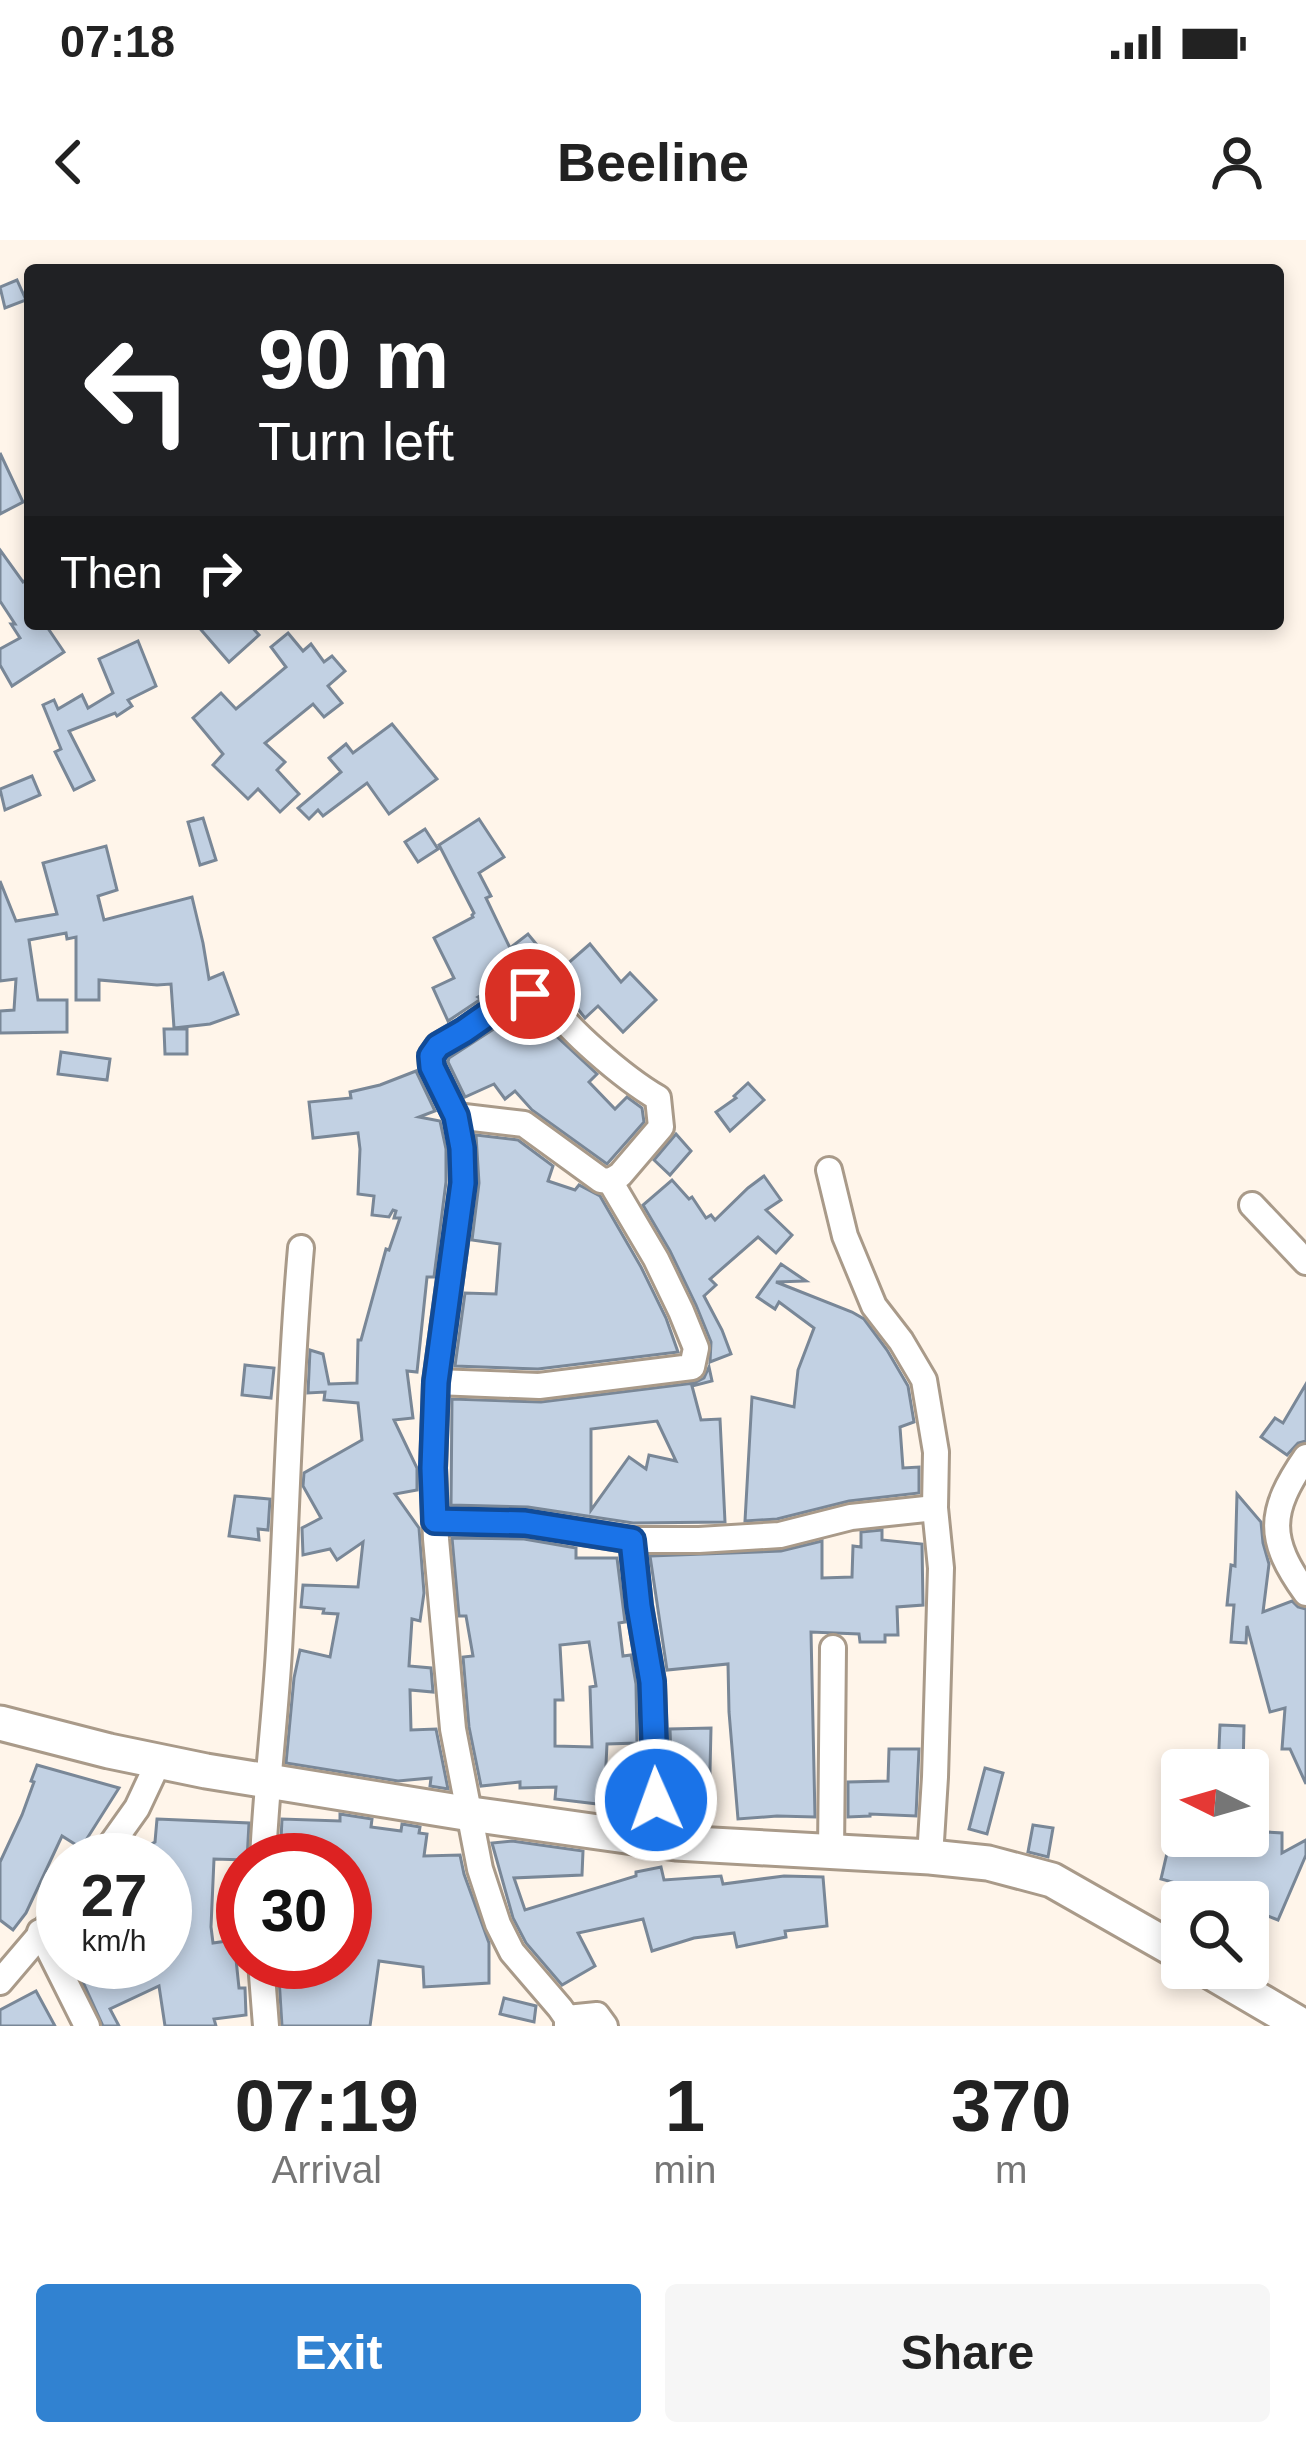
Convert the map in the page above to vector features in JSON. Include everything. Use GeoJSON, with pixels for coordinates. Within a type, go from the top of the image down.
{"type":"FeatureCollection","features":[{"type":"Feature","properties":{"kind":"street"},"geometry":{"type":"LineString","coordinates":[[456,1116],[524,1124],[610,1181],[661,1127],[658,1098],[604,1057],[551,1007],[544,994],[514,996],[438,1046],[431,1056],[456,1116],[462,1148],[463,1183],[436,1382],[433,1468],[453,1729],[480,1869],[512,1952],[567,2022],[598,2015],[605,2026]]}},
{"type":"Feature","properties":{"kind":"street"},"geometry":{"type":"LineString","coordinates":[[829,1170],[845,1236],[874,1306],[924,1380],[936,1452],[941,1568],[930,1857]]}},
{"type":"Feature","properties":{"kind":"street"},"geometry":{"type":"LineString","coordinates":[[436,1382],[539,1386],[692,1366],[696,1348],[681,1311],[610,1181]]}},
{"type":"Feature","properties":{"kind":"street"},"geometry":{"type":"LineString","coordinates":[[1252,1205],[1306,1262]]}},
{"type":"Feature","properties":{"kind":"street"},"geometry":{"type":"LineString","coordinates":[[264,1833],[279,1654],[301,1247]]}},
{"type":"Feature","properties":{"kind":"street"},"geometry":{"type":"LineString","coordinates":[[1306,1457],[1276,1514],[1276,1538],[1306,1593]]}},
{"type":"Feature","properties":{"kind":"street"},"geometry":{"type":"LineString","coordinates":[[435,1521],[525,1523],[632,1540],[699,1540],[780,1535],[851,1517],[935,1508]]}},
{"type":"Feature","properties":{"kind":"street"},"geometry":{"type":"LineString","coordinates":[[632,1540],[652,1682],[657,1840]]}},
{"type":"Feature","properties":{"kind":"street"},"geometry":{"type":"LineString","coordinates":[[832,1853],[833,1648]]}},
{"type":"Feature","properties":{"kind":"street"},"geometry":{"type":"LineString","coordinates":[[0,1723],[159,1761],[471,1814],[657,1840],[988,1863],[1052,1880],[1161,1942]]}},
{"type":"Feature","properties":{"kind":"street"},"geometry":{"type":"LineString","coordinates":[[119,1833],[159,1761]]}},
{"type":"Feature","properties":{"kind":"street"},"geometry":{"type":"LineString","coordinates":[[0,1982],[36,1937]]}},
{"type":"Feature","properties":{"kind":"street"},"geometry":{"type":"LineString","coordinates":[[68,1989],[87,2026]]}},
{"type":"Feature","properties":{"kind":"street"},"geometry":{"type":"LineString","coordinates":[[263,1989],[266,2026]]}},
{"type":"Feature","properties":{"kind":"street"},"geometry":{"type":"LineString","coordinates":[[1240,1989],[1303,2026]]}},
{"type":"Feature","properties":{"kind":"building"},"geometry":{"type":"Polygon","coordinates":[[[17,280],[24,301],[5,308],[0,287],[17,280]]]}},
{"type":"Feature","properties":{"kind":"building"},"geometry":{"type":"Polygon","coordinates":[[[0,453],[23,502],[0,514],[0,453]]]}},
{"type":"Feature","properties":{"kind":"building"},"geometry":{"type":"Polygon","coordinates":[[[0,550],[24,581],[24,630],[49,630],[64,652],[12,686],[0,665],[0,649],[20,638],[0,601],[0,550]]]}},
{"type":"Feature","properties":{"kind":"building"},"geometry":{"type":"Polygon","coordinates":[[[201,630],[254,630],[259,635],[229,662],[201,630]]]}},
{"type":"Feature","properties":{"kind":"building"},"geometry":{"type":"Polygon","coordinates":[[[288,633],[303,651],[311,644],[324,662],[332,656],[345,671],[328,686],[342,703],[324,717],[313,704],[265,743],[285,762],[277,770],[299,794],[280,812],[258,789],[248,799],[213,765],[223,754],[193,718],[221,693],[236,709],[286,667],[271,647],[288,633]]]}},
{"type":"Feature","properties":{"kind":"building"},"geometry":{"type":"Polygon","coordinates":[[[138,641],[156,686],[128,700],[132,706],[117,716],[69,731],[94,780],[74,790],[55,752],[61,749],[43,705],[54,700],[58,709],[82,695],[88,708],[113,693],[99,659],[138,641]]]}},
{"type":"Feature","properties":{"kind":"building"},"geometry":{"type":"Polygon","coordinates":[[[392,724],[437,779],[389,814],[367,783],[323,816],[318,810],[309,819],[298,808],[341,772],[329,758],[346,744],[353,753],[392,724]]]}},
{"type":"Feature","properties":{"kind":"building"},"geometry":{"type":"Polygon","coordinates":[[[32,776],[40,795],[5,810],[0,789],[32,776]]]}},
{"type":"Feature","properties":{"kind":"building"},"geometry":{"type":"Polygon","coordinates":[[[203,818],[216,860],[200,865],[188,822],[203,818]]]}},
{"type":"Feature","properties":{"kind":"building"},"geometry":{"type":"Polygon","coordinates":[[[479,819],[504,857],[479,873],[510,948],[528,934],[547,957],[478,997],[481,999],[448,1021],[433,988],[454,978],[434,938],[474,913],[439,845],[479,819]]]}},
{"type":"Feature","properties":{"kind":"building"},"geometry":{"type":"Polygon","coordinates":[[[425,829],[438,849],[418,862],[405,842],[425,829]]]}},
{"type":"Feature","properties":{"kind":"building"},"geometry":{"type":"Polygon","coordinates":[[[106,846],[117,890],[98,896],[104,920],[192,897],[209,979],[223,973],[238,1014],[210,1024],[174,1028],[171,984],[99,980],[99,1000],[76,1000],[76,937],[67,939],[66,933],[29,940],[38,1000],[67,1000],[67,1032],[0,1033],[0,1011],[14,1010],[16,979],[0,981],[0,881],[16,921],[57,914],[43,863],[106,846]]]}},
{"type":"Feature","properties":{"kind":"building"},"geometry":{"type":"Polygon","coordinates":[[[590,944],[621,982],[630,973],[656,1000],[623,1032],[598,1006],[585,1018],[550,979],[590,944]]]}},
{"type":"Feature","properties":{"kind":"building"},"geometry":{"type":"Polygon","coordinates":[[[536,1011],[597,1074],[589,1082],[615,1109],[627,1097],[642,1108],[644,1122],[607,1164],[532,1110],[515,1091],[505,1099],[494,1084],[465,1097],[448,1062],[520,1012],[536,1011]]]}},
{"type":"Feature","properties":{"kind":"building"},"geometry":{"type":"Polygon","coordinates":[[[164,1029],[187,1029],[187,1054],[165,1054],[164,1029]]]}},
{"type":"Feature","properties":{"kind":"building"},"geometry":{"type":"Polygon","coordinates":[[[61,1052],[110,1059],[107,1080],[58,1074],[61,1052]]]}},
{"type":"Feature","properties":{"kind":"building"},"geometry":{"type":"Polygon","coordinates":[[[416,1071],[435,1111],[419,1117],[440,1121],[446,1182],[434,1277],[427,1277],[417,1372],[407,1371],[413,1418],[394,1420],[417,1468],[417,1490],[395,1494],[419,1528],[424,1593],[420,1621],[412,1619],[409,1666],[431,1668],[433,1692],[410,1690],[411,1730],[436,1729],[448,1789],[430,1786],[431,1778],[398,1781],[286,1763],[300,1650],[330,1657],[338,1614],[301,1607],[303,1585],[358,1587],[363,1542],[337,1560],[330,1549],[303,1555],[302,1528],[321,1518],[303,1486],[304,1473],[362,1440],[358,1403],[324,1400],[325,1392],[308,1393],[310,1350],[323,1354],[329,1384],[357,1383],[358,1340],[400,1218],[394,1218],[393,1210],[389,1217],[372,1215],[374,1196],[358,1194],[358,1133],[313,1138],[309,1102],[351,1098],[350,1092],[416,1071]]]}},
{"type":"Feature","properties":{"kind":"building"},"geometry":{"type":"Polygon","coordinates":[[[748,1083],[764,1100],[730,1131],[716,1112],[748,1083]]]}},
{"type":"Feature","properties":{"kind":"building"},"geometry":{"type":"Polygon","coordinates":[[[676,1134],[691,1151],[670,1175],[654,1160],[676,1134]]]}},
{"type":"Feature","properties":{"kind":"building"},"geometry":{"type":"Polygon","coordinates":[[[476,1135],[518,1140],[553,1166],[548,1181],[575,1190],[579,1185],[600,1196],[641,1267],[678,1352],[538,1369],[455,1366],[465,1293],[496,1294],[500,1244],[472,1240],[479,1183],[476,1135]]]}},
{"type":"Feature","properties":{"kind":"building"},"geometry":{"type":"Polygon","coordinates":[[[764,1176],[781,1200],[766,1210],[792,1235],[776,1253],[758,1237],[710,1279],[716,1285],[704,1296],[731,1354],[710,1362],[711,1342],[696,1305],[643,1205],[672,1180],[706,1218],[711,1215],[715,1220],[764,1176]]]}},
{"type":"Feature","properties":{"kind":"building"},"geometry":{"type":"Polygon","coordinates":[[[781,1264],[806,1281],[776,1282],[864,1319],[887,1350],[908,1386],[914,1422],[900,1427],[903,1468],[919,1467],[919,1493],[745,1521],[752,1397],[794,1407],[798,1370],[814,1328],[779,1302],[775,1309],[757,1297],[781,1264]]]}},
{"type":"Feature","properties":{"kind":"building"},"geometry":{"type":"Polygon","coordinates":[[[245,1365],[274,1368],[271,1398],[242,1395],[245,1365]]]}},
{"type":"Feature","properties":{"kind":"building"},"geometry":{"type":"Polygon","coordinates":[[[709,1367],[712,1381],[692,1386],[701,1420],[720,1419],[725,1522],[633,1523],[528,1507],[451,1505],[452,1399],[541,1402],[704,1378],[709,1367]],[[657,1421],[591,1429],[591,1510],[629,1457],[646,1469],[649,1455],[676,1461],[657,1421]]]}},
{"type":"Feature","properties":{"kind":"building"},"geometry":{"type":"Polygon","coordinates":[[[1306,1384],[1306,1441],[1287,1455],[1261,1437],[1275,1418],[1283,1423],[1306,1384]]]}},
{"type":"Feature","properties":{"kind":"building"},"geometry":{"type":"Polygon","coordinates":[[[1237,1494],[1261,1522],[1269,1564],[1263,1612],[1292,1601],[1306,1609],[1306,1784],[1290,1749],[1282,1749],[1285,1708],[1270,1712],[1247,1626],[1246,1643],[1231,1642],[1234,1605],[1227,1605],[1231,1565],[1235,1566],[1237,1494]]]}},
{"type":"Feature","properties":{"kind":"building"},"geometry":{"type":"Polygon","coordinates":[[[235,1496],[270,1499],[268,1530],[258,1529],[259,1540],[229,1536],[235,1496]]]}},
{"type":"Feature","properties":{"kind":"building"},"geometry":{"type":"Polygon","coordinates":[[[882,1530],[882,1540],[922,1544],[923,1605],[897,1607],[898,1635],[885,1635],[885,1642],[860,1642],[859,1634],[811,1632],[815,1817],[738,1819],[728,1664],[667,1670],[650,1556],[781,1551],[822,1541],[822,1578],[852,1577],[853,1546],[861,1547],[861,1532],[882,1530]]]}},
{"type":"Feature","properties":{"kind":"building"},"geometry":{"type":"Polygon","coordinates":[[[452,1538],[524,1539],[576,1548],[576,1558],[617,1558],[625,1622],[619,1623],[623,1656],[631,1655],[636,1684],[637,1743],[607,1744],[606,1805],[555,1799],[556,1787],[520,1788],[520,1782],[481,1786],[469,1727],[463,1657],[473,1656],[466,1616],[459,1616],[452,1538]],[[589,1642],[560,1645],[563,1700],[555,1700],[555,1746],[592,1747],[590,1687],[596,1686],[589,1642]]]}},
{"type":"Feature","properties":{"kind":"building"},"geometry":{"type":"Polygon","coordinates":[[[1220,1725],[1244,1726],[1243,1749],[1219,1749],[1220,1725]]]}},
{"type":"Feature","properties":{"kind":"building"},"geometry":{"type":"Polygon","coordinates":[[[711,1728],[709,1814],[673,1814],[670,1729],[711,1728]]]}},
{"type":"Feature","properties":{"kind":"building"},"geometry":{"type":"Polygon","coordinates":[[[889,1749],[919,1749],[916,1816],[848,1817],[848,1782],[888,1781],[889,1749]]]}},
{"type":"Feature","properties":{"kind":"building"},"geometry":{"type":"Polygon","coordinates":[[[37,1765],[119,1788],[90,1833],[36,1833],[36,1892],[13,1930],[0,1920],[0,1862],[22,1815],[37,1765]]]}},
{"type":"Feature","properties":{"kind":"building"},"geometry":{"type":"Polygon","coordinates":[[[985,1768],[1003,1773],[987,1834],[969,1829],[985,1768]]]}},
{"type":"Feature","properties":{"kind":"building"},"geometry":{"type":"Polygon","coordinates":[[[340,1814],[372,1819],[371,1827],[401,1831],[402,1824],[420,1827],[419,1833],[427,1834],[424,1856],[460,1855],[489,1943],[489,1983],[424,1987],[423,1967],[379,1961],[370,2026],[282,2026],[280,1989],[372,1989],[372,1833],[281,1833],[282,1819],[340,1821],[340,1814]]]}},
{"type":"Feature","properties":{"kind":"building"},"geometry":{"type":"Polygon","coordinates":[[[157,1819],[249,1823],[248,1833],[216,1833],[211,1927],[216,1943],[216,1989],[245,1989],[246,2015],[214,2019],[216,2026],[165,2026],[159,1989],[192,1989],[192,1833],[156,1833],[157,1819]]]}},
{"type":"Feature","properties":{"kind":"building"},"geometry":{"type":"Polygon","coordinates":[[[1033,1825],[1053,1828],[1048,1857],[1028,1852],[1033,1825]]]}},
{"type":"Feature","properties":{"kind":"building"},"geometry":{"type":"Polygon","coordinates":[[[1269,1832],[1282,1833],[1282,1853],[1306,1840],[1306,1855],[1278,1920],[1269,1916],[1269,1881],[1161,1879],[1166,1857],[1269,1857],[1269,1832]]]}},
{"type":"Feature","properties":{"kind":"building"},"geometry":{"type":"Polygon","coordinates":[[[512,1841],[583,1851],[582,1875],[514,1878],[525,1910],[661,1867],[664,1880],[721,1876],[723,1884],[784,1876],[823,1877],[827,1926],[785,1931],[786,1937],[737,1947],[734,1933],[694,1938],[652,1951],[643,1919],[578,1933],[595,1966],[562,1985],[526,1943],[513,1918],[492,1843],[512,1841]]]}},
{"type":"Feature","properties":{"kind":"building"},"geometry":{"type":"Polygon","coordinates":[[[86,1989],[153,1989],[110,2009],[119,2026],[103,2026],[86,1989]]]}},
{"type":"Feature","properties":{"kind":"building"},"geometry":{"type":"Polygon","coordinates":[[[36,1991],[55,2026],[0,2026],[0,2010],[36,1991]]]}},
{"type":"Feature","properties":{"kind":"building"},"geometry":{"type":"Polygon","coordinates":[[[504,1998],[536,2006],[534,2022],[500,2014],[504,1998]]]}},
{"type":"Feature","properties":{"kind":"route"},"geometry":{"type":"LineString","coordinates":[[530,994],[514,996],[438,1046],[431,1056],[456,1116],[463,1183],[436,1382],[435,1521],[525,1523],[632,1540],[652,1682],[656,1800]]}}]}
